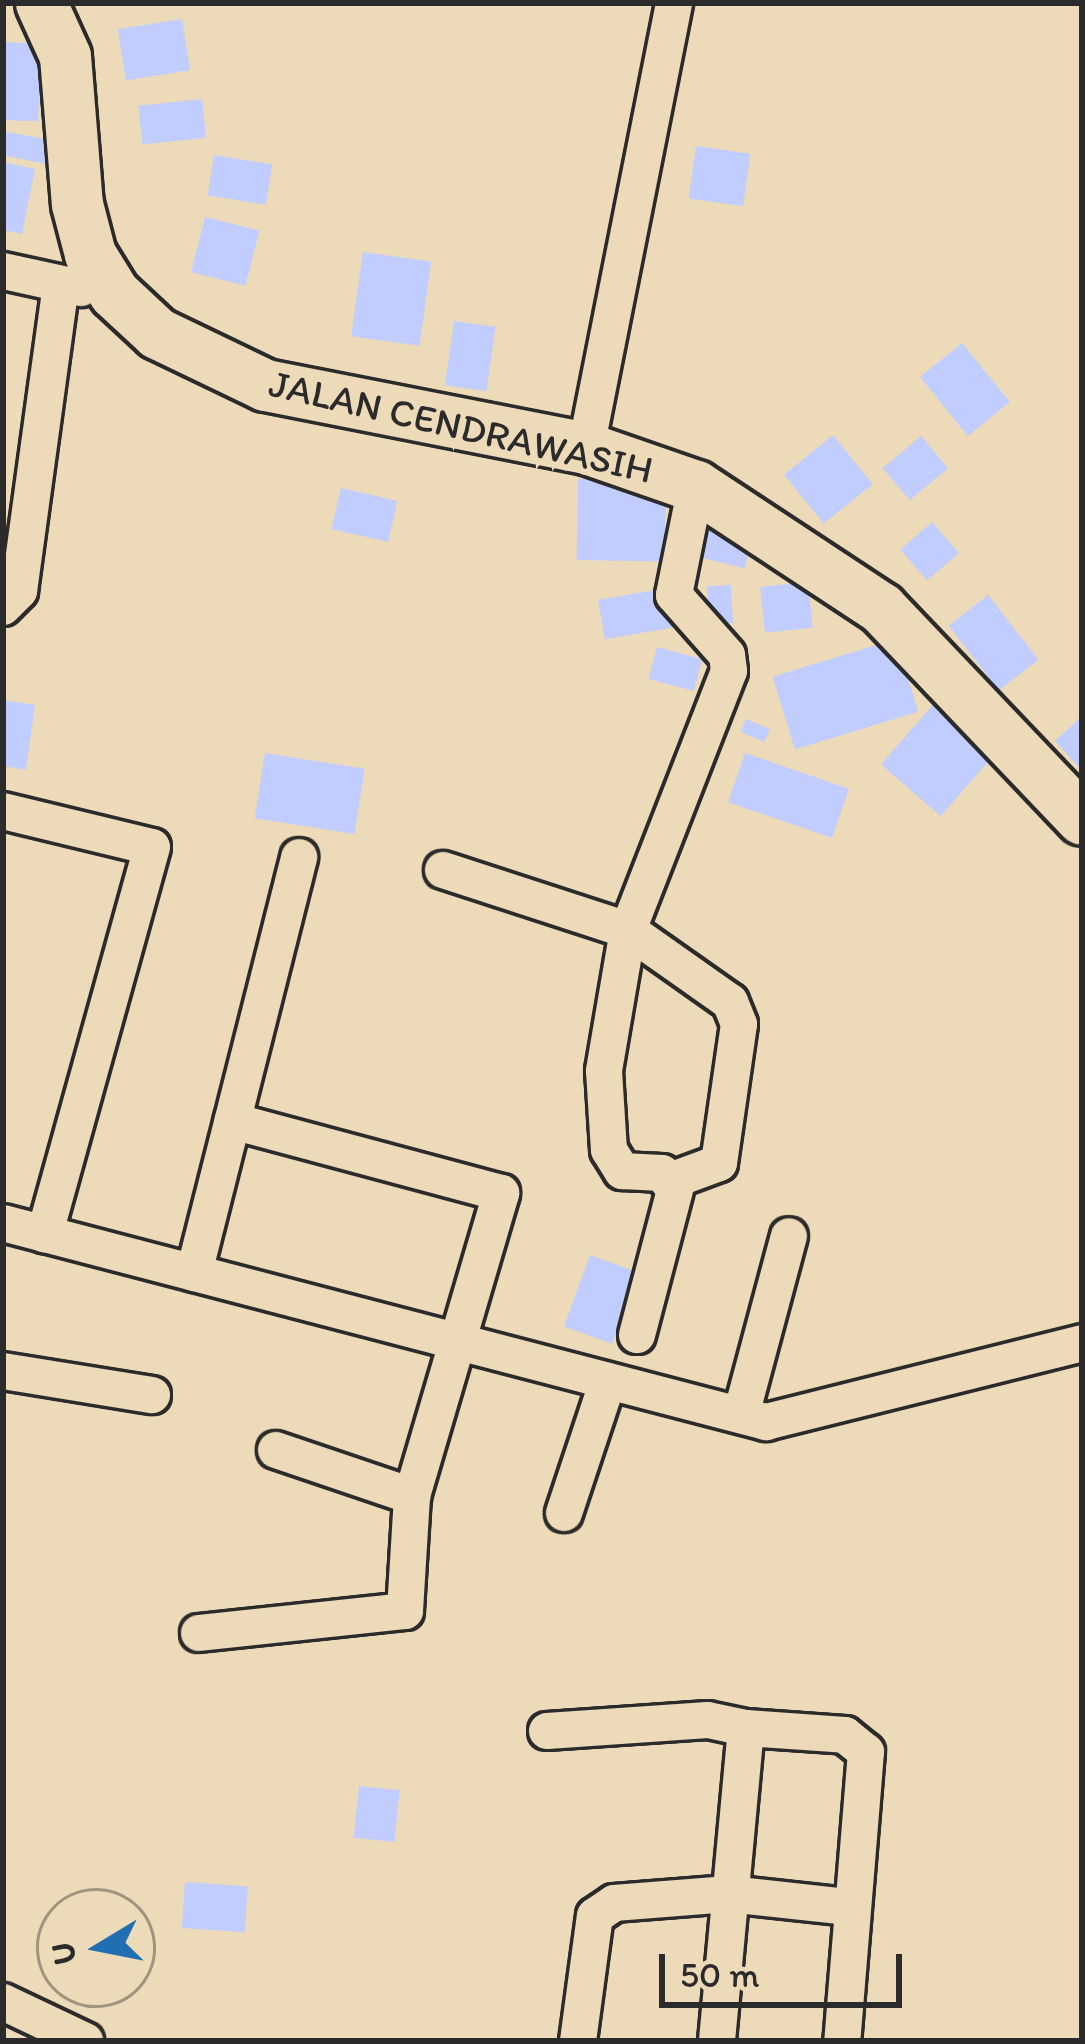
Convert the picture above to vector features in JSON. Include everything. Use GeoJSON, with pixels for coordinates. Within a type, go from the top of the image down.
{"type":"FeatureCollection","features":[{"type":"Feature","properties":{"kind":"street","name":"JALAN CENDRAWASIH"},"geometry":{"type":"LineString","coordinates":[[40,3],[65,56],[76,204],[114,293],[158,333],[265,386],[586,448],[696,486],[881,608],[1082,819]]}},
{"type":"Feature","properties":{"kind":"street"},"geometry":{"type":"LineString","coordinates":[[586,448],[674,3]]}},
{"type":"Feature","properties":{"kind":"street"},"geometry":{"type":"LineString","coordinates":[[3,271],[114,293]]}},
{"type":"Feature","properties":{"kind":"street"},"geometry":{"type":"LineString","coordinates":[[3,607],[19,591],[62,285]]}},
{"type":"Feature","properties":{"kind":"street"},"geometry":{"type":"LineString","coordinates":[[443,870],[628,930],[738,1014],[719,1163],[673,1180],[622,1171],[609,1150],[604,1071],[628,930],[729,671],[727,656],[674,595],[696,486]]}},
{"type":"Feature","properties":{"kind":"street"},"geometry":{"type":"LineString","coordinates":[[3,811],[152,847],[45,1234]]}},
{"type":"Feature","properties":{"kind":"street"},"geometry":{"type":"LineString","coordinates":[[194,1273],[298,857]]}},
{"type":"Feature","properties":{"kind":"street"},"geometry":{"type":"LineString","coordinates":[[199,1633],[405,1611],[412,1496],[501,1193],[232,1121]]}},
{"type":"Feature","properties":{"kind":"street"},"geometry":{"type":"LineString","coordinates":[[637,1335],[673,1180]]}},
{"type":"Feature","properties":{"kind":"street"},"geometry":{"type":"LineString","coordinates":[[3,1223],[766,1422],[1082,1343]]}},
{"type":"Feature","properties":{"kind":"street"},"geometry":{"type":"LineString","coordinates":[[741,1415],[789,1236]]}},
{"type":"Feature","properties":{"kind":"street"},"geometry":{"type":"LineString","coordinates":[[3,1371],[152,1395]]}},
{"type":"Feature","properties":{"kind":"street"},"geometry":{"type":"LineString","coordinates":[[564,1514],[608,1381]]}},
{"type":"Feature","properties":{"kind":"street"},"geometry":{"type":"LineString","coordinates":[[276,1450],[412,1496]]}},
{"type":"Feature","properties":{"kind":"street"},"geometry":{"type":"LineString","coordinates":[[547,1731],[708,1720],[746,1728],[845,1735],[866,1752],[849,1907],[842,2041]]}},
{"type":"Feature","properties":{"kind":"street"},"geometry":{"type":"LineString","coordinates":[[717,2041],[746,1728]]}},
{"type":"Feature","properties":{"kind":"street"},"geometry":{"type":"LineString","coordinates":[[578,2041],[595,1916],[646,1894],[729,1894],[849,1907]]}},
{"type":"Feature","properties":{"kind":"street"},"geometry":{"type":"LineString","coordinates":[[3,2002],[85,2041]]}},
{"type":"Feature","properties":{"kind":"building"},"geometry":{"type":"Polygon","coordinates":[[[182,19],[190,70],[126,81],[118,29],[182,19]]]}},
{"type":"Feature","properties":{"kind":"building"},"geometry":{"type":"Polygon","coordinates":[[[3,42],[41,43],[38,121],[3,120],[3,42]]]}},
{"type":"Feature","properties":{"kind":"building"},"geometry":{"type":"Polygon","coordinates":[[[202,99],[206,138],[142,144],[138,106],[202,99]]]}},
{"type":"Feature","properties":{"kind":"building"},"geometry":{"type":"Polygon","coordinates":[[[3,131],[51,140],[47,164],[3,155],[3,131]]]}},
{"type":"Feature","properties":{"kind":"building"},"geometry":{"type":"Polygon","coordinates":[[[696,146],[750,154],[743,206],[689,198],[696,146]]]}},
{"type":"Feature","properties":{"kind":"building"},"geometry":{"type":"Polygon","coordinates":[[[214,155],[272,164],[266,205],[208,195],[214,155]]]}},
{"type":"Feature","properties":{"kind":"building"},"geometry":{"type":"Polygon","coordinates":[[[3,162],[35,169],[22,234],[3,230],[3,162]]]}},
{"type":"Feature","properties":{"kind":"building"},"geometry":{"type":"Polygon","coordinates":[[[205,217],[259,231],[246,286],[191,272],[205,217]]]}},
{"type":"Feature","properties":{"kind":"building"},"geometry":{"type":"Polygon","coordinates":[[[363,252],[431,262],[419,346],[351,336],[363,252]]]}},
{"type":"Feature","properties":{"kind":"building"},"geometry":{"type":"Polygon","coordinates":[[[454,321],[496,327],[487,391],[445,385],[454,321]]]}},
{"type":"Feature","properties":{"kind":"building"},"geometry":{"type":"Polygon","coordinates":[[[962,343],[1010,402],[968,436],[920,377],[962,343]]]}},
{"type":"Feature","properties":{"kind":"building"},"geometry":{"type":"Polygon","coordinates":[[[833,435],[873,484],[824,524],[784,475],[833,435]]]}},
{"type":"Feature","properties":{"kind":"building"},"geometry":{"type":"Polygon","coordinates":[[[921,436],[948,468],[910,500],[883,468],[921,436]]]}},
{"type":"Feature","properties":{"kind":"building"},"geometry":{"type":"Polygon","coordinates":[[[578,479],[666,481],[665,562],[577,560],[578,479]]]}},
{"type":"Feature","properties":{"kind":"building"},"geometry":{"type":"Polygon","coordinates":[[[341,488],[398,501],[388,542],[332,529],[341,488]]]}},
{"type":"Feature","properties":{"kind":"building"},"geometry":{"type":"Polygon","coordinates":[[[696,512],[755,527],[745,568],[686,554],[696,512]]]}},
{"type":"Feature","properties":{"kind":"building"},"geometry":{"type":"Polygon","coordinates":[[[932,522],[959,553],[927,580],[900,550],[932,522]]]}},
{"type":"Feature","properties":{"kind":"building"},"geometry":{"type":"Polygon","coordinates":[[[808,582],[813,628],[765,633],[760,587],[808,582]]]}},
{"type":"Feature","properties":{"kind":"building"},"geometry":{"type":"Polygon","coordinates":[[[731,585],[733,623],[709,624],[707,586],[731,585]]]}},
{"type":"Feature","properties":{"kind":"building"},"geometry":{"type":"Polygon","coordinates":[[[666,588],[673,627],[605,639],[598,600],[666,588]]]}},
{"type":"Feature","properties":{"kind":"building"},"geometry":{"type":"Polygon","coordinates":[[[988,595],[1038,660],[999,690],[949,626],[988,595]]]}},
{"type":"Feature","properties":{"kind":"building"},"geometry":{"type":"Polygon","coordinates":[[[896,639],[918,712],[795,749],[773,677],[896,639]]]}},
{"type":"Feature","properties":{"kind":"building"},"geometry":{"type":"Polygon","coordinates":[[[657,647],[702,659],[694,691],[648,679],[657,647]]]}},
{"type":"Feature","properties":{"kind":"building"},"geometry":{"type":"Polygon","coordinates":[[[944,692],[1004,744],[941,816],[881,764],[944,692]]]}},
{"type":"Feature","properties":{"kind":"building"},"geometry":{"type":"Polygon","coordinates":[[[3,700],[35,705],[26,770],[3,766],[3,700]]]}},
{"type":"Feature","properties":{"kind":"building"},"geometry":{"type":"Polygon","coordinates":[[[1082,716],[1082,771],[1055,741],[1082,716]]]}},
{"type":"Feature","properties":{"kind":"building"},"geometry":{"type":"Polygon","coordinates":[[[746,719],[770,729],[764,742],[741,732],[746,719]]]}},
{"type":"Feature","properties":{"kind":"building"},"geometry":{"type":"Polygon","coordinates":[[[265,753],[365,769],[354,834],[255,818],[265,753]]]}},
{"type":"Feature","properties":{"kind":"building"},"geometry":{"type":"Polygon","coordinates":[[[745,753],[849,789],[832,838],[728,802],[745,753]]]}},
{"type":"Feature","properties":{"kind":"building"},"geometry":{"type":"Polygon","coordinates":[[[590,1255],[638,1272],[612,1344],[564,1326],[590,1255]]]}},
{"type":"Feature","properties":{"kind":"building"},"geometry":{"type":"Polygon","coordinates":[[[359,1786],[400,1790],[394,1842],[354,1838],[359,1786]]]}},
{"type":"Feature","properties":{"kind":"building"},"geometry":{"type":"Polygon","coordinates":[[[185,1882],[248,1886],[245,1932],[182,1928],[185,1882]]]}}]}
